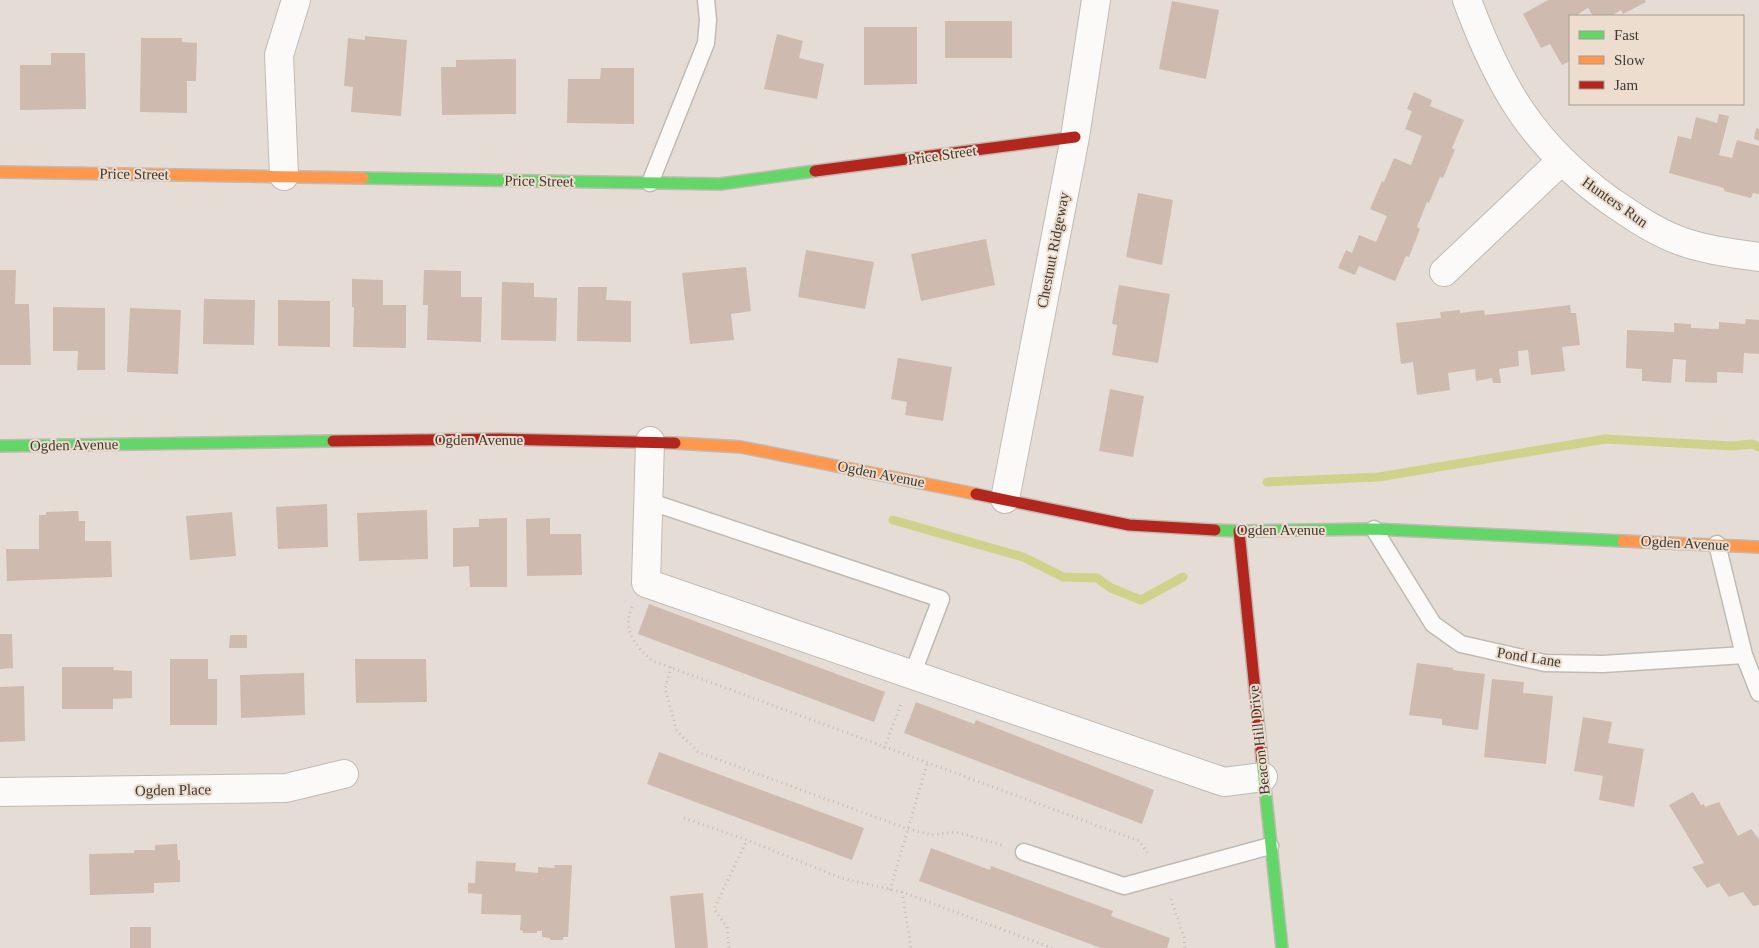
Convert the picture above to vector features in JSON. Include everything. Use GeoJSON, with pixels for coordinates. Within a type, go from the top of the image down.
{"type":"FeatureCollection","features":[{"type":"Feature","properties":{"kind":"street"},"geometry":{"type":"LineString","coordinates":[[284,176],[279,55],[296,0]]}},
{"type":"Feature","properties":{"kind":"street","name":"Chestnut Ridgeway"},"geometry":{"type":"LineString","coordinates":[[1005,499],[1075,137],[1096,0]]}},
{"type":"Feature","properties":{"kind":"street","name":"Hunters Run"},"geometry":{"type":"LineString","coordinates":[[1467,0],[1494,68],[1510,96],[1528,123],[1561,161],[1588,184],[1643,224],[1679,240],[1714,251],[1759,257]]}},
{"type":"Feature","properties":{"kind":"street","name":"Price Street"},"geometry":{"type":"LineString","coordinates":[[0,172],[720,184],[1075,137]]}},
{"type":"Feature","properties":{"kind":"street"},"geometry":{"type":"LineString","coordinates":[[1444,272],[1561,161]]}},
{"type":"Feature","properties":{"kind":"street","name":"Ogden Avenue"},"geometry":{"type":"LineString","coordinates":[[0,446],[499,439],[741,446],[1129,525],[1239,531],[1374,529],[1759,546]]}},
{"type":"Feature","properties":{"kind":"street"},"geometry":{"type":"LineString","coordinates":[[650,442],[646,583],[1224,782],[1263,777]]}},
{"type":"Feature","properties":{"kind":"street","name":"Beacon Hill Drive"},"geometry":{"type":"LineString","coordinates":[[1239,531],[1282,948]]}},
{"type":"Feature","properties":{"kind":"street","name":"Ogden Place"},"geometry":{"type":"LineString","coordinates":[[0,792],[286,788],[344,774]]}},
{"type":"Feature","properties":{"kind":"lane"},"geometry":{"type":"LineString","coordinates":[[650,183],[706,43],[708,20],[706,0]]}},
{"type":"Feature","properties":{"kind":"lane"},"geometry":{"type":"LineString","coordinates":[[648,501],[941,599],[912,675]]}},
{"type":"Feature","properties":{"kind":"lane","name":"Pond Lane"},"geometry":{"type":"LineString","coordinates":[[1374,529],[1433,624],[1461,644],[1545,663],[1603,664],[1744,655]]}},
{"type":"Feature","properties":{"kind":"lane"},"geometry":{"type":"LineString","coordinates":[[1717,544],[1744,655],[1759,693]]}},
{"type":"Feature","properties":{"kind":"lane"},"geometry":{"type":"LineString","coordinates":[[1024,852],[1124,886],[1270,846]]}},
{"type":"Feature","properties":{"kind":"path"},"geometry":{"type":"LineString","coordinates":[[646,583],[630,610],[628,622],[638,649],[653,661],[1139,841],[1162,875],[1184,937],[1184,948]]}},
{"type":"Feature","properties":{"kind":"path"},"geometry":{"type":"LineString","coordinates":[[671,667],[665,689],[677,731],[698,752],[908,830],[932,835],[956,832],[1024,852]]}},
{"type":"Feature","properties":{"kind":"path"},"geometry":{"type":"LineString","coordinates":[[884,748],[912,675]]}},
{"type":"Feature","properties":{"kind":"path"},"geometry":{"type":"LineString","coordinates":[[890,890],[927,764]]}},
{"type":"Feature","properties":{"kind":"path"},"geometry":{"type":"LineString","coordinates":[[684,818],[747,840],[841,878],[902,892],[1052,948]]}},
{"type":"Feature","properties":{"kind":"path"},"geometry":{"type":"LineString","coordinates":[[729,948],[727,927],[714,909],[747,840]]}},
{"type":"Feature","properties":{"kind":"path"},"geometry":{"type":"LineString","coordinates":[[902,892],[911,948]]}},
{"type":"Feature","properties":{"kind":"building"},"geometry":{"type":"Polygon","coordinates":[[[1548,0],[1645,0],[1646,2],[1623,14],[1621,10],[1613,15],[1592,15],[1588,8],[1577,15],[1569,15],[1569,62],[1562,65],[1550,44],[1541,48],[1523,14],[1548,0]]]}},
{"type":"Feature","properties":{"kind":"building"},"geometry":{"type":"Polygon","coordinates":[[[1172,1],[1219,10],[1206,79],[1159,69],[1172,1]]]}},
{"type":"Feature","properties":{"kind":"building"},"geometry":{"type":"Polygon","coordinates":[[[945,21],[1012,21],[1012,58],[945,58],[945,21]]]}},
{"type":"Feature","properties":{"kind":"building"},"geometry":{"type":"Polygon","coordinates":[[[864,27],[917,27],[917,84],[864,85],[864,27]]]}},
{"type":"Feature","properties":{"kind":"building"},"geometry":{"type":"Polygon","coordinates":[[[777,34],[803,41],[799,58],[824,64],[817,99],[764,89],[777,34]]]}},
{"type":"Feature","properties":{"kind":"building"},"geometry":{"type":"Polygon","coordinates":[[[365,36],[407,40],[401,116],[351,112],[353,87],[344,86],[348,38],[365,40],[365,36]]]}},
{"type":"Feature","properties":{"kind":"building"},"geometry":{"type":"Polygon","coordinates":[[[141,38],[182,38],[182,42],[197,43],[196,81],[187,81],[187,113],[140,112],[141,38]]]}},
{"type":"Feature","properties":{"kind":"building"},"geometry":{"type":"Polygon","coordinates":[[[51,53],[85,53],[86,109],[20,110],[20,65],[51,65],[51,53]]]}},
{"type":"Feature","properties":{"kind":"building"},"geometry":{"type":"Polygon","coordinates":[[[516,59],[516,114],[442,115],[441,67],[456,67],[456,60],[516,59]]]}},
{"type":"Feature","properties":{"kind":"building"},"geometry":{"type":"Polygon","coordinates":[[[601,68],[634,68],[634,124],[567,123],[568,79],[600,79],[601,68]]]}},
{"type":"Feature","properties":{"kind":"building"},"geometry":{"type":"Polygon","coordinates":[[[1414,92],[1432,100],[1430,106],[1464,120],[1452,148],[1455,150],[1443,178],[1440,177],[1429,203],[1427,202],[1417,227],[1420,229],[1409,257],[1406,256],[1395,281],[1359,266],[1355,275],[1338,268],[1346,250],[1352,253],[1359,235],[1376,242],[1387,216],[1370,209],[1382,181],[1384,182],[1394,158],[1411,165],[1422,136],[1405,129],[1412,111],[1407,109],[1414,92]]]}},
{"type":"Feature","properties":{"kind":"building"},"geometry":{"type":"Polygon","coordinates":[[[1719,114],[1729,116],[1719,155],[1732,158],[1737,140],[1759,146],[1759,194],[1753,193],[1751,198],[1724,191],[1724,188],[1669,173],[1678,136],[1691,139],[1696,117],[1717,123],[1719,114]]]}},
{"type":"Feature","properties":{"kind":"building"},"geometry":{"type":"Polygon","coordinates":[[[1756,128],[1759,129],[1759,141],[1754,139],[1756,128]]]}},
{"type":"Feature","properties":{"kind":"building"},"geometry":{"type":"Polygon","coordinates":[[[1138,193],[1173,200],[1162,265],[1126,257],[1138,193]]]}},
{"type":"Feature","properties":{"kind":"building"},"geometry":{"type":"Polygon","coordinates":[[[986,239],[995,285],[921,301],[911,254],[986,239]]]}},
{"type":"Feature","properties":{"kind":"building"},"geometry":{"type":"Polygon","coordinates":[[[806,250],[874,262],[865,309],[798,297],[806,250]]]}},
{"type":"Feature","properties":{"kind":"building"},"geometry":{"type":"Polygon","coordinates":[[[746,267],[751,311],[731,314],[734,340],[690,344],[682,273],[746,267]]]}},
{"type":"Feature","properties":{"kind":"building"},"geometry":{"type":"Polygon","coordinates":[[[0,270],[16,270],[15,304],[29,304],[31,365],[0,365],[0,270]]]}},
{"type":"Feature","properties":{"kind":"building"},"geometry":{"type":"Polygon","coordinates":[[[424,270],[461,271],[461,297],[482,297],[481,342],[427,340],[428,305],[423,305],[424,270]]]}},
{"type":"Feature","properties":{"kind":"building"},"geometry":{"type":"Polygon","coordinates":[[[352,279],[383,280],[383,305],[406,305],[406,348],[353,347],[354,307],[352,307],[352,279]]]}},
{"type":"Feature","properties":{"kind":"building"},"geometry":{"type":"Polygon","coordinates":[[[502,282],[534,283],[534,297],[557,298],[556,341],[501,340],[502,282]]]}},
{"type":"Feature","properties":{"kind":"building"},"geometry":{"type":"Polygon","coordinates":[[[1119,285],[1170,294],[1158,363],[1112,355],[1117,325],[1112,324],[1119,285]]]}},
{"type":"Feature","properties":{"kind":"building"},"geometry":{"type":"Polygon","coordinates":[[[578,287],[607,287],[606,300],[631,301],[631,342],[577,341],[578,287]]]}},
{"type":"Feature","properties":{"kind":"building"},"geometry":{"type":"Polygon","coordinates":[[[204,299],[255,300],[254,345],[203,344],[204,299]]]}},
{"type":"Feature","properties":{"kind":"building"},"geometry":{"type":"Polygon","coordinates":[[[278,300],[330,301],[330,347],[278,346],[278,300]]]}},
{"type":"Feature","properties":{"kind":"building"},"geometry":{"type":"Polygon","coordinates":[[[1570,305],[1571,313],[1576,313],[1580,345],[1562,347],[1565,371],[1531,375],[1528,350],[1518,351],[1519,366],[1499,369],[1501,383],[1493,383],[1492,378],[1476,381],[1475,369],[1448,373],[1450,390],[1417,395],[1413,362],[1401,364],[1396,323],[1441,318],[1440,312],[1460,310],[1460,313],[1484,310],[1485,315],[1570,305]]]}},
{"type":"Feature","properties":{"kind":"building"},"geometry":{"type":"Polygon","coordinates":[[[53,307],[105,308],[105,370],[77,370],[78,351],[53,351],[53,307]]]}},
{"type":"Feature","properties":{"kind":"building"},"geometry":{"type":"Polygon","coordinates":[[[130,308],[181,310],[178,374],[127,372],[130,308]]]}},
{"type":"Feature","properties":{"kind":"building"},"geometry":{"type":"Polygon","coordinates":[[[1746,319],[1759,320],[1759,354],[1744,353],[1743,373],[1717,372],[1717,383],[1685,382],[1686,360],[1673,359],[1671,383],[1642,381],[1642,369],[1626,368],[1627,330],[1674,332],[1674,323],[1691,324],[1691,328],[1719,329],[1719,322],[1745,324],[1746,319]]]}},
{"type":"Feature","properties":{"kind":"building"},"geometry":{"type":"Polygon","coordinates":[[[898,358],[952,367],[943,421],[905,415],[907,402],[891,399],[898,358]]]}},
{"type":"Feature","properties":{"kind":"building"},"geometry":{"type":"Polygon","coordinates":[[[1110,389],[1144,396],[1133,457],[1099,451],[1110,389]]]}},
{"type":"Feature","properties":{"kind":"building"},"geometry":{"type":"Polygon","coordinates":[[[327,504],[328,547],[278,549],[276,507],[327,504]]]}},
{"type":"Feature","properties":{"kind":"building"},"geometry":{"type":"Polygon","coordinates":[[[427,510],[428,559],[359,561],[357,513],[427,510]]]}},
{"type":"Feature","properties":{"kind":"building"},"geometry":{"type":"Polygon","coordinates":[[[78,511],[79,521],[85,521],[85,541],[111,541],[112,577],[7,581],[6,549],[39,549],[39,515],[46,515],[46,512],[78,511]]]}},
{"type":"Feature","properties":{"kind":"building"},"geometry":{"type":"Polygon","coordinates":[[[232,512],[236,556],[190,560],[186,516],[232,512]]]}},
{"type":"Feature","properties":{"kind":"building"},"geometry":{"type":"Polygon","coordinates":[[[507,518],[507,587],[470,587],[469,566],[453,567],[453,528],[479,527],[479,519],[507,518]]]}},
{"type":"Feature","properties":{"kind":"building"},"geometry":{"type":"Polygon","coordinates":[[[550,518],[550,534],[581,534],[582,575],[527,576],[526,519],[550,518]]]}},
{"type":"Feature","properties":{"kind":"building"},"geometry":{"type":"Polygon","coordinates":[[[649,604],[885,692],[874,722],[638,634],[649,604]]]}},
{"type":"Feature","properties":{"kind":"building"},"geometry":{"type":"Polygon","coordinates":[[[0,634],[12,634],[13,668],[0,669],[0,634]]]}},
{"type":"Feature","properties":{"kind":"building"},"geometry":{"type":"Polygon","coordinates":[[[230,635],[247,635],[247,648],[229,648],[230,635]]]}},
{"type":"Feature","properties":{"kind":"building"},"geometry":{"type":"Polygon","coordinates":[[[170,659],[208,659],[208,679],[217,679],[217,725],[170,725],[170,659]]]}},
{"type":"Feature","properties":{"kind":"building"},"geometry":{"type":"Polygon","coordinates":[[[355,659],[426,659],[427,702],[356,703],[355,659]]]}},
{"type":"Feature","properties":{"kind":"building"},"geometry":{"type":"Polygon","coordinates":[[[1417,663],[1485,674],[1478,730],[1442,725],[1442,719],[1409,715],[1417,663]]]}},
{"type":"Feature","properties":{"kind":"building"},"geometry":{"type":"Polygon","coordinates":[[[62,667],[114,667],[113,670],[132,671],[132,698],[113,699],[113,709],[62,709],[62,667]]]}},
{"type":"Feature","properties":{"kind":"building"},"geometry":{"type":"Polygon","coordinates":[[[304,673],[305,715],[241,718],[240,675],[304,673]]]}},
{"type":"Feature","properties":{"kind":"building"},"geometry":{"type":"Polygon","coordinates":[[[1492,679],[1524,682],[1523,693],[1553,696],[1546,764],[1484,757],[1492,679]]]}},
{"type":"Feature","properties":{"kind":"building"},"geometry":{"type":"Polygon","coordinates":[[[24,686],[25,741],[0,742],[0,687],[24,686]]]}},
{"type":"Feature","properties":{"kind":"building"},"geometry":{"type":"Polygon","coordinates":[[[916,702],[974,724],[976,720],[1154,790],[1142,824],[904,733],[916,702]]]}},
{"type":"Feature","properties":{"kind":"building"},"geometry":{"type":"Polygon","coordinates":[[[1583,717],[1612,722],[1608,743],[1644,749],[1634,807],[1599,800],[1603,776],[1574,771],[1583,717]]]}},
{"type":"Feature","properties":{"kind":"building"},"geometry":{"type":"Polygon","coordinates":[[[659,752],[864,828],[852,860],[647,784],[659,752]]]}},
{"type":"Feature","properties":{"kind":"building"},"geometry":{"type":"Polygon","coordinates":[[[1693,792],[1701,805],[1704,804],[1705,807],[1719,802],[1738,836],[1751,829],[1759,839],[1759,905],[1753,906],[1743,892],[1729,897],[1719,883],[1707,888],[1692,867],[1704,863],[1669,805],[1693,792]]]}},
{"type":"Feature","properties":{"kind":"building"},"geometry":{"type":"Polygon","coordinates":[[[177,844],[178,860],[180,860],[180,882],[154,883],[154,893],[90,895],[89,854],[134,853],[134,850],[155,850],[155,845],[177,844]]]}},
{"type":"Feature","properties":{"kind":"building"},"geometry":{"type":"Polygon","coordinates":[[[931,848],[990,870],[991,866],[1113,911],[1111,916],[1170,938],[1167,948],[1101,948],[919,881],[931,848]]]}},
{"type":"Feature","properties":{"kind":"building"},"geometry":{"type":"Polygon","coordinates":[[[476,861],[516,863],[515,871],[538,873],[538,867],[555,868],[554,865],[572,865],[568,937],[563,937],[563,940],[550,940],[550,938],[542,937],[542,931],[523,933],[520,930],[521,915],[481,914],[482,894],[468,893],[468,883],[475,883],[476,861]]]}},
{"type":"Feature","properties":{"kind":"building"},"geometry":{"type":"Polygon","coordinates":[[[703,893],[708,948],[675,948],[670,896],[703,893]]]}},
{"type":"Feature","properties":{"kind":"building"},"geometry":{"type":"Polygon","coordinates":[[[130,927],[151,927],[151,948],[130,948],[130,927]]]}},
{"type":"Feature","properties":{"kind":"waterway"},"geometry":{"type":"LineString","coordinates":[[1267,482],[1379,477],[1605,439],[1732,446],[1752,444],[1759,447]]}},
{"type":"Feature","properties":{"kind":"waterway"},"geometry":{"type":"LineString","coordinates":[[893,520],[1023,557],[1063,577],[1097,578],[1111,588],[1141,600],[1183,577]]}},
{"type":"Feature","properties":{"kind":"traffic: fast"},"geometry":{"type":"LineString","coordinates":[[363,178],[720,184],[815,171]]}},
{"type":"Feature","properties":{"kind":"traffic: fast"},"geometry":{"type":"LineString","coordinates":[[0,446],[333,441]]}},
{"type":"Feature","properties":{"kind":"traffic: fast"},"geometry":{"type":"LineString","coordinates":[[1215,530],[1374,529],[1623,541]]}},
{"type":"Feature","properties":{"kind":"traffic: fast"},"geometry":{"type":"LineString","coordinates":[[1262,760],[1282,948]]}},
{"type":"Feature","properties":{"kind":"traffic: slow"},"geometry":{"type":"LineString","coordinates":[[0,172],[363,178]]}},
{"type":"Feature","properties":{"kind":"traffic: slow"},"geometry":{"type":"LineString","coordinates":[[675,443],[741,447],[976,494]]}},
{"type":"Feature","properties":{"kind":"traffic: slow"},"geometry":{"type":"LineString","coordinates":[[1623,541],[1759,547]]}},
{"type":"Feature","properties":{"kind":"traffic: jam"},"geometry":{"type":"LineString","coordinates":[[815,171],[1075,137]]}},
{"type":"Feature","properties":{"kind":"traffic: jam"},"geometry":{"type":"LineString","coordinates":[[333,441],[499,439],[675,443]]}},
{"type":"Feature","properties":{"kind":"traffic: jam"},"geometry":{"type":"LineString","coordinates":[[976,494],[1129,525],[1215,530]]}},
{"type":"Feature","properties":{"kind":"traffic: jam"},"geometry":{"type":"LineString","coordinates":[[1239,531],[1262,760]]}}]}
